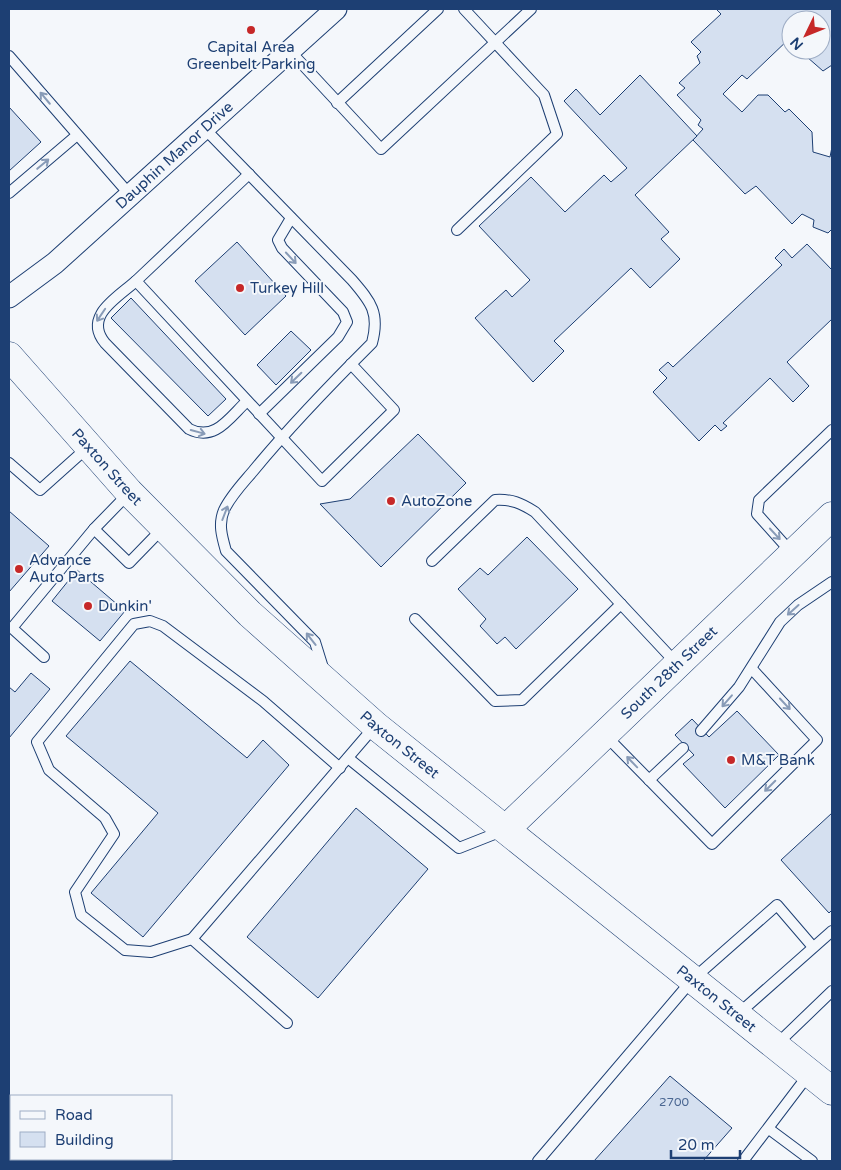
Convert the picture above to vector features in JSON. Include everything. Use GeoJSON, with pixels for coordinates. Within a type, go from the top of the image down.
{"type":"FeatureCollection","features":[{"type":"Feature","properties":{"kind":"main road","name":"Paxton Street"},"geometry":{"type":"LineString","coordinates":[[9,356],[129,492],[250,614],[328,684],[376,726],[832,1091]]}},
{"type":"Feature","properties":{"kind":"main road","name":"South 28th Street"},"geometry":{"type":"LineString","coordinates":[[506,829],[793,553],[829,525]]}},
{"type":"Feature","properties":{"kind":"street","name":"Dauphin Manor Drive"},"geometry":{"type":"LineString","coordinates":[[9,297],[55,263],[203,127],[336,9]]}},
{"type":"Feature","properties":{"kind":"lane"},"geometry":{"type":"LineString","coordinates":[[337,103],[438,9]]}},
{"type":"Feature","properties":{"kind":"lane"},"geometry":{"type":"LineString","coordinates":[[457,230],[557,134],[544,95],[464,9]]}},
{"type":"Feature","properties":{"kind":"lane"},"geometry":{"type":"LineString","coordinates":[[289,50],[381,149],[531,9]]}},
{"type":"Feature","properties":{"kind":"lane"},"geometry":{"type":"LineString","coordinates":[[9,56],[76,136],[130,195]]}},
{"type":"Feature","properties":{"kind":"lane"},"geometry":{"type":"LineString","coordinates":[[203,127],[352,280],[367,298],[374,312],[376,328],[372,343],[280,438],[224,510],[220,534],[226,551],[315,642],[328,684]]}},
{"type":"Feature","properties":{"kind":"lane"},"geometry":{"type":"LineString","coordinates":[[9,193],[76,136]]}},
{"type":"Feature","properties":{"kind":"lane"},"geometry":{"type":"LineString","coordinates":[[247,401],[217,430],[208,434],[199,434],[189,429],[105,343],[98,334],[96,323],[101,313],[249,174]]}},
{"type":"Feature","properties":{"kind":"lane"},"geometry":{"type":"LineString","coordinates":[[259,414],[338,337],[347,322],[343,312],[282,248],[278,240],[292,218]]}},
{"type":"Feature","properties":{"kind":"lane"},"geometry":{"type":"LineString","coordinates":[[136,281],[322,482],[394,410],[351,364]]}},
{"type":"Feature","properties":{"kind":"lane"},"geometry":{"type":"LineString","coordinates":[[793,553],[757,514],[759,500],[832,430]]}},
{"type":"Feature","properties":{"kind":"lane"},"geometry":{"type":"LineString","coordinates":[[9,463],[40,490],[89,446]]}},
{"type":"Feature","properties":{"kind":"lane"},"geometry":{"type":"LineString","coordinates":[[44,657],[12,628],[94,529],[129,492]]}},
{"type":"Feature","properties":{"kind":"lane"},"geometry":{"type":"LineString","coordinates":[[432,561],[495,500],[509,499],[523,504],[534,512],[677,664]]}},
{"type":"Feature","properties":{"kind":"lane"},"geometry":{"type":"LineString","coordinates":[[94,529],[129,563],[164,527]]}},
{"type":"Feature","properties":{"kind":"lane"},"geometry":{"type":"LineString","coordinates":[[701,731],[752,669],[780,622],[798,605],[832,582]]}},
{"type":"Feature","properties":{"kind":"lane"},"geometry":{"type":"LineString","coordinates":[[415,619],[495,702],[522,700],[621,604]]}},
{"type":"Feature","properties":{"kind":"lane"},"geometry":{"type":"LineString","coordinates":[[340,768],[263,701],[163,626],[150,621],[134,624],[37,742],[49,770],[105,818],[114,834],[75,892],[81,915],[126,950],[151,952],[192,939],[340,768],[348,758],[376,726]]}},
{"type":"Feature","properties":{"kind":"lane"},"geometry":{"type":"LineString","coordinates":[[605,734],[712,844],[817,740],[752,669]]}},
{"type":"Feature","properties":{"kind":"lane"},"geometry":{"type":"LineString","coordinates":[[649,780],[683,748]]}},
{"type":"Feature","properties":{"kind":"lane"},"geometry":{"type":"LineString","coordinates":[[348,758],[459,848],[506,829]]}},
{"type":"Feature","properties":{"kind":"lane"},"geometry":{"type":"LineString","coordinates":[[538,1161],[693,979],[777,905],[813,947]]}},
{"type":"Feature","properties":{"kind":"lane"},"geometry":{"type":"LineString","coordinates":[[737,1015],[832,931]]}},
{"type":"Feature","properties":{"kind":"lane"},"geometry":{"type":"LineString","coordinates":[[192,939],[287,1023]]}},
{"type":"Feature","properties":{"kind":"lane"},"geometry":{"type":"LineString","coordinates":[[775,1045],[832,991]]}},
{"type":"Feature","properties":{"kind":"lane"},"geometry":{"type":"LineString","coordinates":[[743,1161],[810,1073]]}},
{"type":"Feature","properties":{"kind":"lane"},"geometry":{"type":"LineString","coordinates":[[768,1129],[812,1161]]}},
{"type":"Feature","properties":{"kind":"building"},"geometry":{"type":"Polygon","coordinates":[[[716,9],[832,9],[832,65],[823,71],[810,60],[831,60],[831,10],[781,10],[781,47],[747,79],[742,75],[723,94],[742,112],[758,95],[768,95],[785,112],[789,109],[812,132],[813,152],[830,157],[832,147],[832,229],[828,233],[813,227],[814,220],[802,214],[792,224],[756,186],[745,194],[693,140],[703,129],[698,125],[701,120],[677,95],[685,88],[679,83],[700,63],[697,56],[701,52],[691,42],[721,14],[716,9]]]}},
{"type":"Feature","properties":{"kind":"building"},"geometry":{"type":"Polygon","coordinates":[[[640,75],[697,136],[635,195],[669,232],[661,239],[680,259],[650,288],[631,268],[554,341],[564,351],[533,382],[475,318],[506,290],[512,297],[530,280],[479,226],[531,177],[565,212],[604,175],[611,182],[627,168],[564,101],[576,89],[600,115],[640,75]]]}},
{"type":"Feature","properties":{"kind":"building"},"geometry":{"type":"Polygon","coordinates":[[[9,107],[41,142],[9,171],[9,107]]]}},
{"type":"Feature","properties":{"kind":"building","name":"Turkey Hill"},"geometry":{"type":"Polygon","coordinates":[[[237,242],[286,296],[245,335],[195,281],[237,242]]]}},
{"type":"Feature","properties":{"kind":"building"},"geometry":{"type":"Polygon","coordinates":[[[807,244],[832,270],[832,319],[787,362],[809,386],[793,402],[770,378],[723,423],[727,426],[721,431],[715,425],[699,441],[653,392],[667,378],[659,370],[668,362],[673,367],[782,265],[775,258],[784,249],[792,258],[807,244]]]}},
{"type":"Feature","properties":{"kind":"building"},"geometry":{"type":"Polygon","coordinates":[[[131,298],[226,399],[208,416],[111,318],[131,298]]]}},
{"type":"Feature","properties":{"kind":"building"},"geometry":{"type":"Polygon","coordinates":[[[291,331],[311,350],[276,385],[257,365],[291,331]]]}},
{"type":"Feature","properties":{"kind":"building","name":"AutoZone"},"geometry":{"type":"Polygon","coordinates":[[[418,434],[466,483],[381,567],[320,504],[350,499],[418,434]]]}},
{"type":"Feature","properties":{"kind":"building","name":"Advance Auto Parts"},"geometry":{"type":"Polygon","coordinates":[[[9,511],[49,546],[9,592],[9,511]]]}},
{"type":"Feature","properties":{"kind":"building"},"geometry":{"type":"Polygon","coordinates":[[[527,537],[578,589],[516,649],[505,637],[497,644],[480,626],[486,619],[458,589],[480,568],[488,575],[527,537]]]}},
{"type":"Feature","properties":{"kind":"building","name":"Dunkin'"},"geometry":{"type":"Polygon","coordinates":[[[77,570],[125,611],[100,641],[52,601],[77,570]]]}},
{"type":"Feature","properties":{"kind":"building"},"geometry":{"type":"Polygon","coordinates":[[[130,661],[247,758],[263,740],[289,765],[143,937],[91,893],[158,813],[66,736],[130,661]]]}},
{"type":"Feature","properties":{"kind":"building"},"geometry":{"type":"Polygon","coordinates":[[[31,673],[50,689],[9,738],[9,687],[15,692],[31,673]]]}},
{"type":"Feature","properties":{"kind":"building","name":"M&T Bank"},"geometry":{"type":"Polygon","coordinates":[[[737,711],[779,755],[725,808],[683,764],[694,755],[675,735],[692,719],[709,737],[737,711]]]}},
{"type":"Feature","properties":{"kind":"building"},"geometry":{"type":"Polygon","coordinates":[[[356,808],[428,869],[318,998],[247,937],[356,808]]]}},
{"type":"Feature","properties":{"kind":"building"},"geometry":{"type":"Polygon","coordinates":[[[832,813],[832,910],[829,913],[781,860],[832,813]]]}},
{"type":"Feature","properties":{"kind":"building"},"geometry":{"type":"Polygon","coordinates":[[[670,1076],[732,1128],[703,1161],[594,1161],[670,1076]]]}},
{"type":"Feature","properties":{"kind":"place","name":"Capital Area Greenbelt Parking"},"geometry":{"type":"Point","coordinates":[251,30]}},
{"type":"Feature","properties":{"kind":"place","name":"Turkey Hill"},"geometry":{"type":"Point","coordinates":[240,288]}},
{"type":"Feature","properties":{"kind":"place","name":"AutoZone"},"geometry":{"type":"Point","coordinates":[391,501]}},
{"type":"Feature","properties":{"kind":"place","name":"Advance Auto Parts"},"geometry":{"type":"Point","coordinates":[19,569]}},
{"type":"Feature","properties":{"kind":"place","name":"Dunkin'"},"geometry":{"type":"Point","coordinates":[88,606]}},
{"type":"Feature","properties":{"kind":"place","name":"M&T Bank"},"geometry":{"type":"Point","coordinates":[731,760]}}]}
